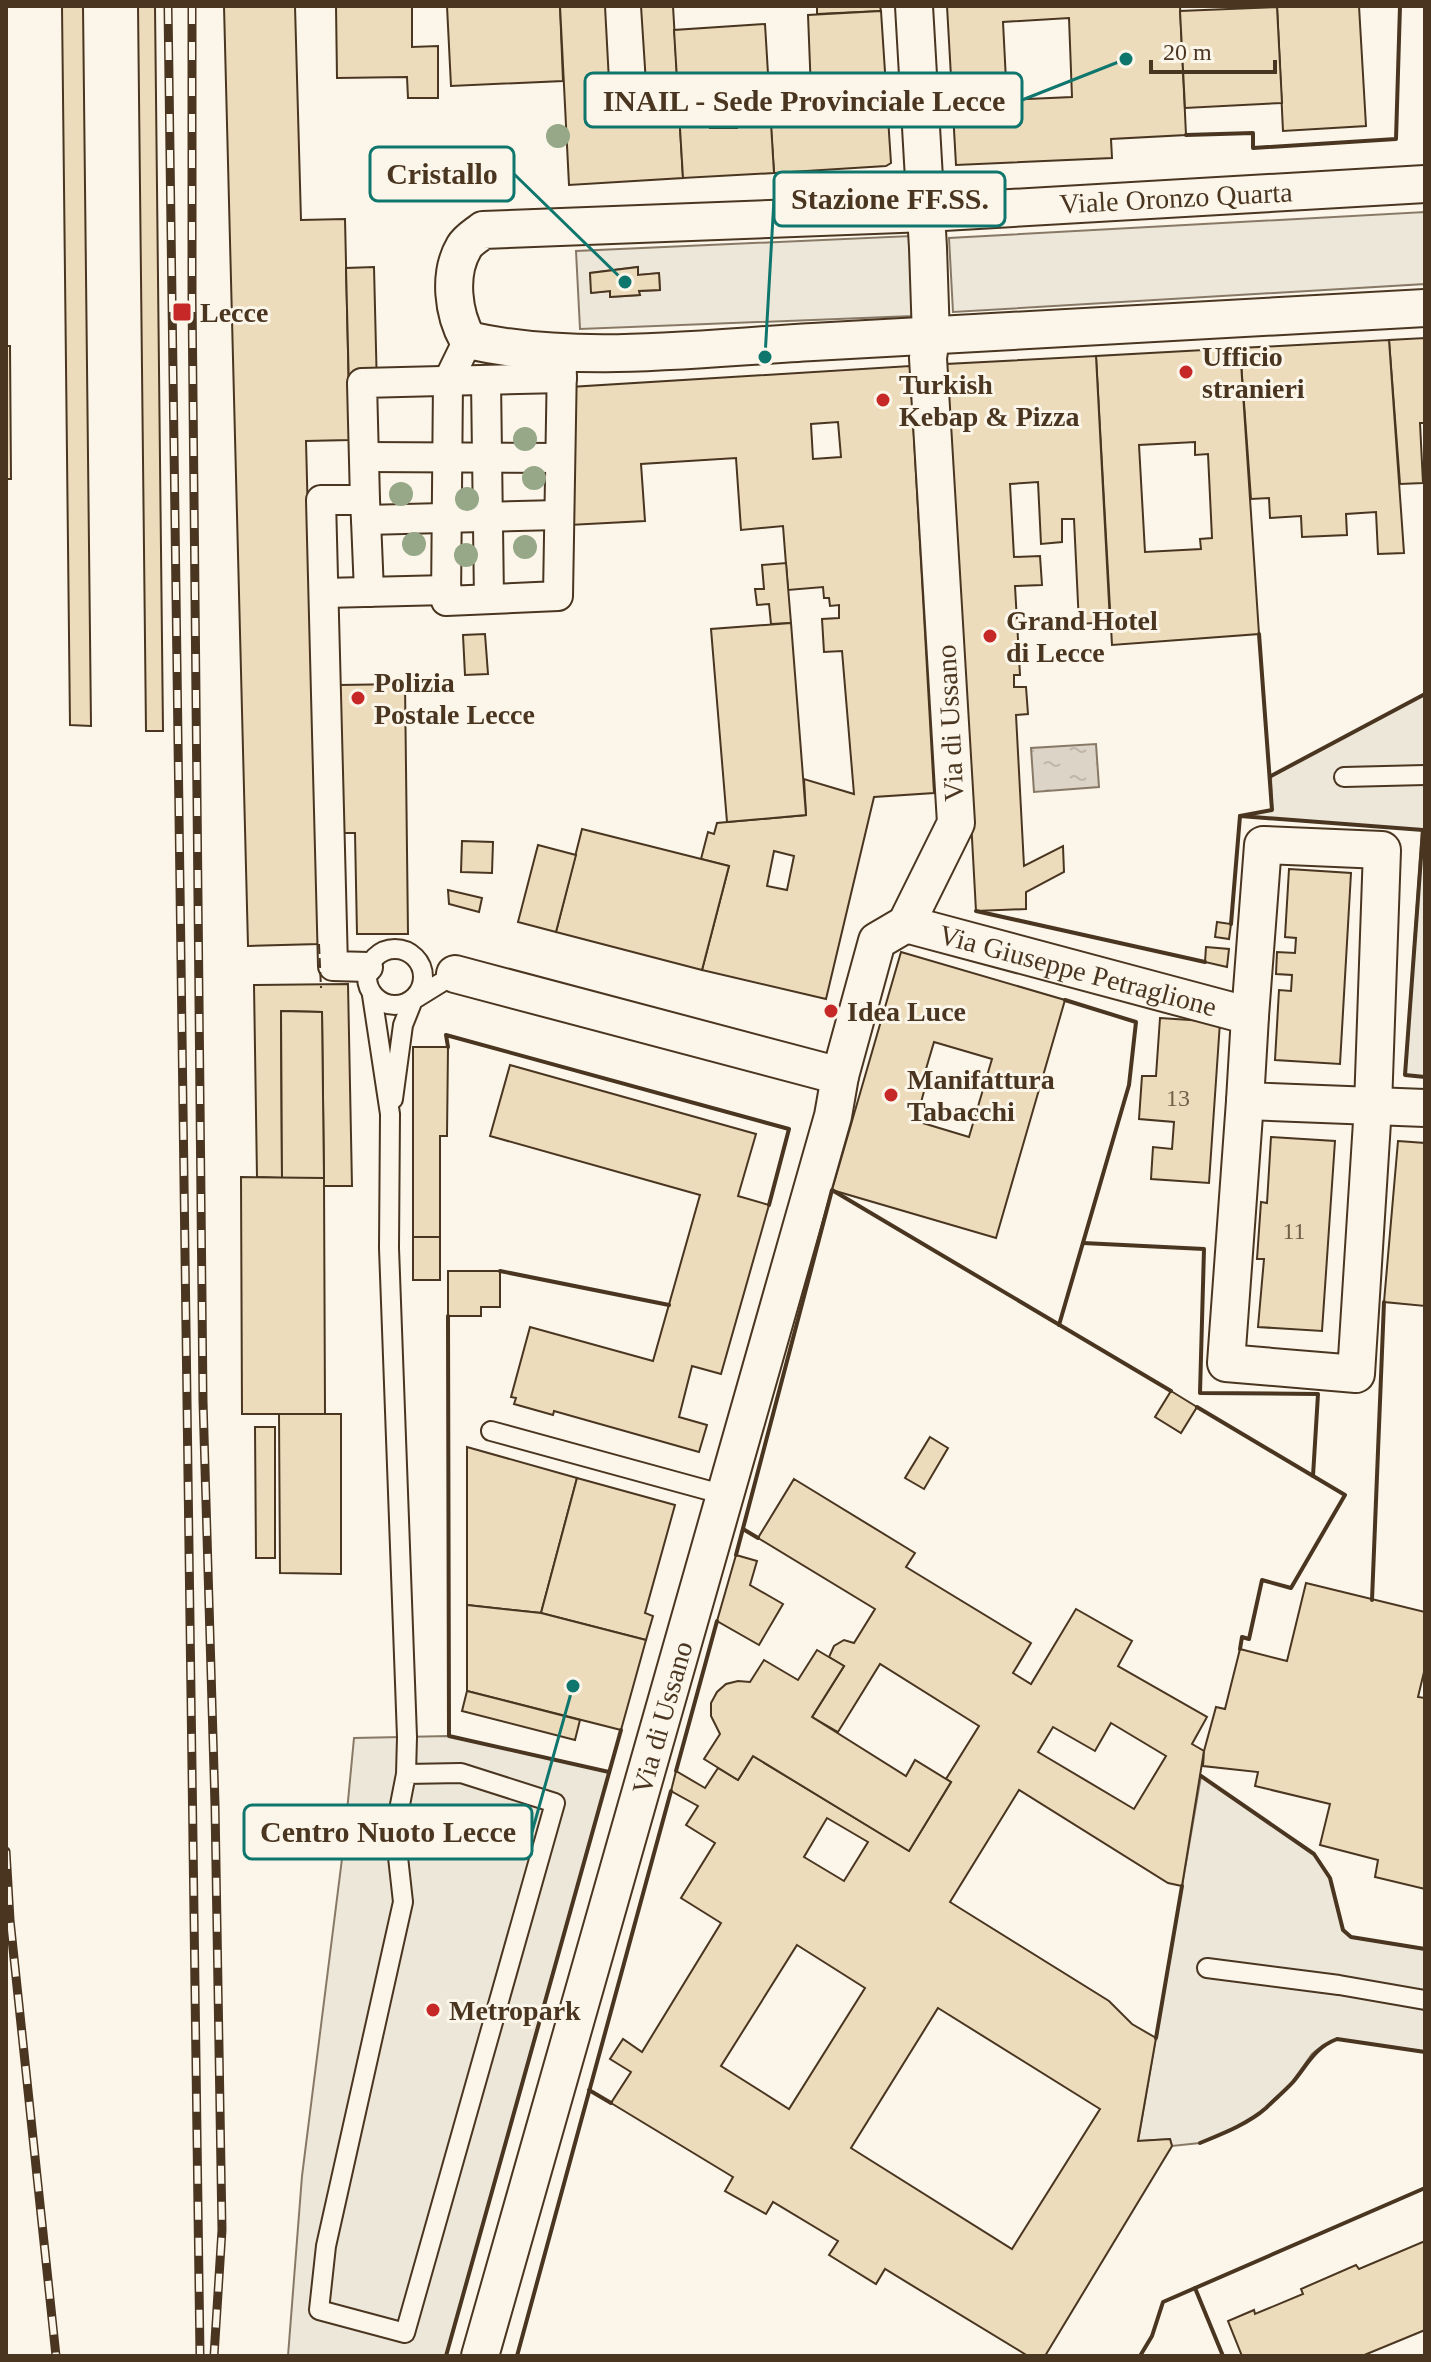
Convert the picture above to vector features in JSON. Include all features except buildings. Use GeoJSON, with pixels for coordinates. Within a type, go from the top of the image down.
{"type":"FeatureCollection","features":[{"type":"Feature","properties":{"kind":"street"},"geometry":{"type":"LineString","coordinates":[[914,6],[931,337]]}},
{"type":"Feature","properties":{"kind":"street","name":"Viale Oronzo Quarta"},"geometry":{"type":"LineString","coordinates":[[468,340],[459,324],[454,273],[464,245],[483,230],[926,213],[1425,184]]}},
{"type":"Feature","properties":{"kind":"street"},"geometry":{"type":"LineString","coordinates":[[369,592],[362,383],[486,381],[570,361],[1425,308]]}},
{"type":"Feature","properties":{"kind":"street","name":"Via di Ussano"},"geometry":{"type":"LineString","coordinates":[[480,2356],[833,1116],[840,1076],[877,941],[906,924],[956,823],[929,373],[931,337]]}},
{"type":"Feature","properties":{"kind":"street"},"geometry":{"type":"LineString","coordinates":[[468,340],[570,361],[560,458],[558,596],[446,601],[448,381],[468,340]]}},
{"type":"Feature","properties":{"kind":"street"},"geometry":{"type":"LineString","coordinates":[[486,381],[489,599]]}},
{"type":"Feature","properties":{"kind":"street"},"geometry":{"type":"LineString","coordinates":[[365,457],[560,458]]}},
{"type":"Feature","properties":{"kind":"street"},"geometry":{"type":"LineString","coordinates":[[368,967],[333,966],[321,500],[366,510],[447,518],[559,515]]}},
{"type":"Feature","properties":{"kind":"street"},"geometry":{"type":"LineString","coordinates":[[324,593],[447,590]]}},
{"type":"Feature","properties":{"kind":"street","name":"Via Giuseppe Petraglione"},"geometry":{"type":"LineString","coordinates":[[1263,845],[1382,850],[1373,1106],[1356,1374],[1226,1363],[1250,1016],[1263,845]]}},
{"type":"Feature","properties":{"kind":"street","name":"Via Giuseppe Petraglione"},"geometry":{"type":"LineString","coordinates":[[906,924],[1250,1016]]}},
{"type":"Feature","properties":{"kind":"street"},"geometry":{"type":"LineString","coordinates":[[455,974],[840,1076]]}},
{"type":"Feature","properties":{"kind":"street"},"geometry":{"type":"LineString","coordinates":[[1245,1101],[1425,1108]]}},
{"type":"Feature","properties":{"kind":"lane"},"geometry":{"type":"LineString","coordinates":[[1344,777],[1425,775]]}},
{"type":"Feature","properties":{"kind":"lane"},"geometry":{"type":"LineString","coordinates":[[390,1114],[372,995],[367,981],[368,967],[377,955],[391,949],[406,951],[417,960],[455,974]]}},
{"type":"Feature","properties":{"kind":"lane"},"geometry":{"type":"LineString","coordinates":[[406,1774],[461,1773],[555,1803],[405,2333],[319,2310],[326,2246],[403,1902],[395,1830],[406,1774],[406,1721],[389,1248],[390,1114],[403,1025],[421,988],[423,974],[417,960]]}},
{"type":"Feature","properties":{"kind":"lane"},"geometry":{"type":"LineString","coordinates":[[372,995],[384,1004],[399,1006],[455,974]]}},
{"type":"Feature","properties":{"kind":"lane"},"geometry":{"type":"LineString","coordinates":[[491,1431],[725,1495]]}},
{"type":"Feature","properties":{"kind":"lane"},"geometry":{"type":"LineString","coordinates":[[1207,1968],[1425,2000]]}},
{"type":"Feature","properties":{"kind":"shaded area"},"geometry":{"type":"Polygon","coordinates":[[[1425,212],[1425,284],[953,312],[949,238],[1425,212]]]}},
{"type":"Feature","properties":{"kind":"shaded area"},"geometry":{"type":"Polygon","coordinates":[[[911,236],[913,316],[580,329],[576,251],[911,236]],[[637,267],[590,273],[592,293],[610,291],[611,297],[660,290],[659,273],[638,275],[637,267]]]}},
{"type":"Feature","properties":{"kind":"shaded area"},"geometry":{"type":"Polygon","coordinates":[[[1425,694],[1425,1077],[1405,1075],[1422,830],[1240,816],[1272,810],[1271,776],[1425,694]]]}},
{"type":"Feature","properties":{"kind":"shaded area","name":"Metropark"},"geometry":{"type":"Polygon","coordinates":[[[449,1736],[609,1772],[446,2356],[288,2356],[302,2176],[344,1843],[354,1738],[449,1736]]]}},
{"type":"Feature","properties":{"kind":"shaded area"},"geometry":{"type":"Polygon","coordinates":[[[1201,1776],[1314,1854],[1330,1878],[1343,1930],[1351,1937],[1425,1949],[1425,2052],[1337,2039],[1312,2054],[1293,2081],[1262,2111],[1227,2132],[1200,2143],[1172,2146],[1170,2139],[1138,2141],[1201,1776]]]}},
{"type":"Feature","properties":{"kind":"water"},"geometry":{"type":"Polygon","coordinates":[[[1096,744],[1099,787],[1034,792],[1031,748],[1096,744]]]}},
{"type":"Feature","properties":{"kind":"railway"},"geometry":{"type":"LineString","coordinates":[[168,6],[200,2356]]}},
{"type":"Feature","properties":{"kind":"railway"},"geometry":{"type":"LineString","coordinates":[[192,6],[203,1401],[215,1805],[222,2230],[214,2356]]}},
{"type":"Feature","properties":{"kind":"railway"},"geometry":{"type":"LineString","coordinates":[[6,1851],[10,1920],[56,2356]]}},
{"type":"Feature","properties":{"kind":"fence"},"geometry":{"type":"LineString","coordinates":[[319,944],[321,988]]}},
{"type":"Feature","properties":{"kind":"wall"},"geometry":{"type":"LineString","coordinates":[[1186,135],[1253,133],[1253,148],[1396,139],[1400,6]]}},
{"type":"Feature","properties":{"kind":"wall"},"geometry":{"type":"LineString","coordinates":[[1231,924],[1240,816],[1272,810],[1259,634]]}},
{"type":"Feature","properties":{"kind":"wall"},"geometry":{"type":"LineString","coordinates":[[1271,776],[1425,694]]}},
{"type":"Feature","properties":{"kind":"wall"},"geometry":{"type":"LineString","coordinates":[[1240,816],[1423,830],[1405,1075],[1425,1077]]}},
{"type":"Feature","properties":{"kind":"wall"},"geometry":{"type":"LineString","coordinates":[[976,911],[1205,962]]}},
{"type":"Feature","properties":{"kind":"wall"},"geometry":{"type":"LineString","coordinates":[[1059,1325],[1129,1085],[1136,1022],[1065,1000]]}},
{"type":"Feature","properties":{"kind":"wall"},"geometry":{"type":"LineString","coordinates":[[448,1047],[446,1035],[789,1129],[769,1205]]}},
{"type":"Feature","properties":{"kind":"wall"},"geometry":{"type":"LineString","coordinates":[[736,1555],[832,1190],[1171,1391]]}},
{"type":"Feature","properties":{"kind":"wall"},"geometry":{"type":"LineString","coordinates":[[1083,1243],[1204,1249],[1200,1393],[1318,1394],[1313,1476]]}},
{"type":"Feature","properties":{"kind":"wall"},"geometry":{"type":"LineString","coordinates":[[500,1271],[669,1305]]}},
{"type":"Feature","properties":{"kind":"wall"},"geometry":{"type":"LineString","coordinates":[[1372,1600],[1384,1302]]}},
{"type":"Feature","properties":{"kind":"wall"},"geometry":{"type":"LineString","coordinates":[[448,1316],[449,1736],[609,1772]]}},
{"type":"Feature","properties":{"kind":"wall"},"geometry":{"type":"LineString","coordinates":[[1197,1407],[1345,1495],[1291,1588],[1262,1580],[1249,1639],[1242,1637],[1240,1649]]}},
{"type":"Feature","properties":{"kind":"wall"},"geometry":{"type":"LineString","coordinates":[[743,1529],[758,1538]]}},
{"type":"Feature","properties":{"kind":"wall"},"geometry":{"type":"LineString","coordinates":[[676,1771],[717,1621]]}},
{"type":"Feature","properties":{"kind":"wall"},"geometry":{"type":"LineString","coordinates":[[446,2356],[621,1730]]}},
{"type":"Feature","properties":{"kind":"wall"},"geometry":{"type":"LineString","coordinates":[[1201,1776],[1314,1854],[1330,1878],[1343,1930],[1351,1937],[1425,1949]]}},
{"type":"Feature","properties":{"kind":"wall"},"geometry":{"type":"LineString","coordinates":[[517,2356],[671,1791]]}},
{"type":"Feature","properties":{"kind":"wall"},"geometry":{"type":"LineString","coordinates":[[1156,2038],[1182,1886]]}},
{"type":"Feature","properties":{"kind":"wall"},"geometry":{"type":"LineString","coordinates":[[1200,2143],[1259,2114],[1290,2085],[1317,2052],[1337,2039],[1425,2052]]}},
{"type":"Feature","properties":{"kind":"wall"},"geometry":{"type":"LineString","coordinates":[[589,2090],[611,2103]]}},
{"type":"Feature","properties":{"kind":"wall"},"geometry":{"type":"LineString","coordinates":[[1140,2356],[1152,2336],[1163,2302],[1425,2188]]}},
{"type":"Feature","properties":{"kind":"wall"},"geometry":{"type":"LineString","coordinates":[[1195,2288],[1223,2356]]}},
{"type":"Feature","properties":{"kind":"place","name":"INAIL - Sede Provinciale Lecce"},"geometry":{"type":"Point","coordinates":[1126,59]}},
{"type":"Feature","properties":{"kind":"place","name":"Cristallo"},"geometry":{"type":"Point","coordinates":[625,282]}},
{"type":"Feature","properties":{"kind":"place","name":"Lecce"},"geometry":{"type":"Point","coordinates":[182,312]}},
{"type":"Feature","properties":{"kind":"place","name":"Stazione FF.SS."},"geometry":{"type":"Point","coordinates":[765,357]}},
{"type":"Feature","properties":{"kind":"place","name":"Ufficio stranieri"},"geometry":{"type":"Point","coordinates":[1186,372]}},
{"type":"Feature","properties":{"kind":"place","name":"Turkish Kebap & Pizza"},"geometry":{"type":"Point","coordinates":[883,400]}},
{"type":"Feature","properties":{"kind":"place","name":"Grand Hotel di Lecce"},"geometry":{"type":"Point","coordinates":[990,636]}},
{"type":"Feature","properties":{"kind":"place","name":"Polizia Postale Lecce"},"geometry":{"type":"Point","coordinates":[358,698]}},
{"type":"Feature","properties":{"kind":"place","name":"Idea Luce"},"geometry":{"type":"Point","coordinates":[831,1011]}},
{"type":"Feature","properties":{"kind":"place","name":"Manifattura Tabacchi"},"geometry":{"type":"Point","coordinates":[891,1095]}},
{"type":"Feature","properties":{"kind":"place","name":"Centro Nuoto Lecce"},"geometry":{"type":"Point","coordinates":[573,1686]}},
{"type":"Feature","properties":{"kind":"place","name":"Metropark"},"geometry":{"type":"Point","coordinates":[433,2010]}}]}
